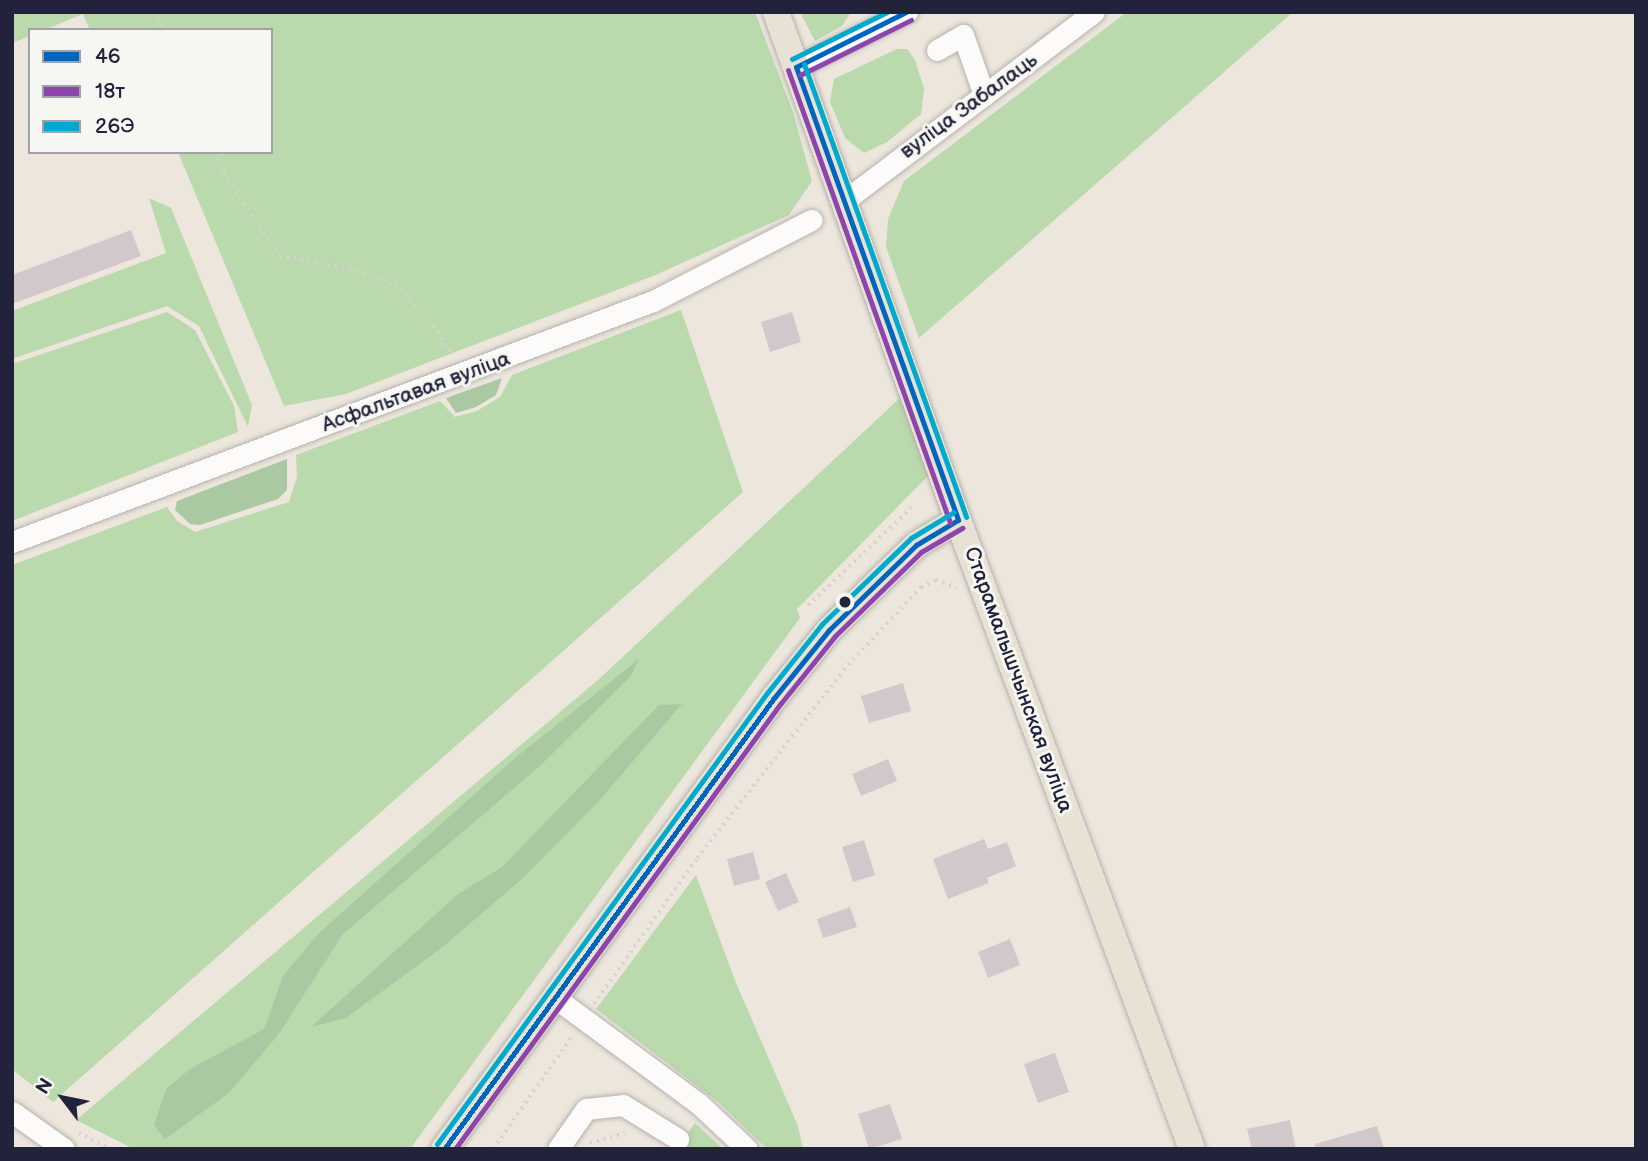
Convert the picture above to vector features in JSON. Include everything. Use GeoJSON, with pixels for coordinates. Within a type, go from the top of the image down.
{"type":"FeatureCollection","features":[{"type":"Feature","properties":{"kind":"main road","name":"Старамалышчынская вуліца"},"geometry":{"type":"LineString","coordinates":[[776,12],[958,520],[1192,1149]]}},
{"type":"Feature","properties":{"kind":"main road"},"geometry":{"type":"LineString","coordinates":[[444,1149],[554,997],[829,630],[916,545],[958,520]]}},
{"type":"Feature","properties":{"kind":"street","name":"вуліца Забалаць"},"geometry":{"type":"LineString","coordinates":[[844,201],[1094,12]]}},
{"type":"Feature","properties":{"kind":"street"},"geometry":{"type":"LineString","coordinates":[[796,67],[893,15]]}},
{"type":"Feature","properties":{"kind":"street"},"geometry":{"type":"LineString","coordinates":[[937,50],[963,34],[984,95]]}},
{"type":"Feature","properties":{"kind":"street","name":"Асфальтавая вуліца"},"geometry":{"type":"LineString","coordinates":[[12,542],[464,375],[653,301],[811,220]]}},
{"type":"Feature","properties":{"kind":"street"},"geometry":{"type":"LineString","coordinates":[[554,997],[698,1103],[747,1149]]}},
{"type":"Feature","properties":{"kind":"street"},"geometry":{"type":"LineString","coordinates":[[558,1149],[586,1109],[623,1105],[678,1139]]}},
{"type":"Feature","properties":{"kind":"street"},"geometry":{"type":"LineString","coordinates":[[12,1112],[64,1149]]}},
{"type":"Feature","properties":{"kind":"path"},"geometry":{"type":"LineString","coordinates":[[155,12],[162,28]]}},
{"type":"Feature","properties":{"kind":"path"},"geometry":{"type":"LineString","coordinates":[[216,154],[225,174],[280,256],[349,269],[395,285],[438,332],[464,375]]}},
{"type":"Feature","properties":{"kind":"path"},"geometry":{"type":"LineString","coordinates":[[808,605],[914,505]]}},
{"type":"Feature","properties":{"kind":"path"},"geometry":{"type":"LineString","coordinates":[[493,1149],[697,858],[848,665],[921,587],[936,580],[959,589]]}},
{"type":"Feature","properties":{"kind":"path"},"geometry":{"type":"LineString","coordinates":[[586,1149],[590,1142],[624,1132],[635,1138]]}},
{"type":"Feature","properties":{"kind":"green space"},"geometry":{"type":"Polygon","coordinates":[[[12,12],[755,12],[793,112],[812,181],[789,215],[653,276],[346,394],[284,406],[179,154],[273,154],[273,28],[89,28],[83,14],[49,28],[28,28],[28,37],[12,43],[12,12]]]}},
{"type":"Feature","properties":{"kind":"green space"},"geometry":{"type":"Polygon","coordinates":[[[800,12],[851,12],[842,26],[815,41],[800,12]]]}},
{"type":"Feature","properties":{"kind":"green space"},"geometry":{"type":"Polygon","coordinates":[[[1127,12],[1293,12],[919,338],[886,247],[888,219],[904,181],[1127,12]]]}},
{"type":"Feature","properties":{"kind":"green space"},"geometry":{"type":"Polygon","coordinates":[[[897,49],[907,49],[915,60],[924,89],[921,114],[887,142],[864,153],[845,138],[830,102],[834,79],[897,49]]]}},
{"type":"Feature","properties":{"kind":"green space"},"geometry":{"type":"Polygon","coordinates":[[[149,198],[171,208],[252,405],[248,427],[199,326],[167,306],[12,359],[12,311],[166,253],[149,198]]]}},
{"type":"Feature","properties":{"kind":"green space"},"geometry":{"type":"Polygon","coordinates":[[[681,310],[743,492],[53,1102],[12,1069],[12,565],[167,507],[177,521],[195,532],[289,502],[297,477],[296,455],[440,401],[455,417],[477,411],[500,397],[512,375],[681,310]]]}},
{"type":"Feature","properties":{"kind":"green space"},"geometry":{"type":"Polygon","coordinates":[[[167,312],[195,330],[234,406],[238,432],[12,521],[12,364],[167,312]]]}},
{"type":"Feature","properties":{"kind":"green space"},"geometry":{"type":"Polygon","coordinates":[[[502,378],[496,395],[476,407],[456,413],[446,398],[502,378]]]}},
{"type":"Feature","properties":{"kind":"green space"},"geometry":{"type":"Polygon","coordinates":[[[901,397],[929,475],[797,609],[800,618],[410,1149],[134,1149],[76,1120],[598,680],[901,397]]]}},
{"type":"Feature","properties":{"kind":"green space"},"geometry":{"type":"Polygon","coordinates":[[[287,459],[287,490],[278,499],[200,525],[190,524],[175,510],[177,501],[287,459]]]}},
{"type":"Feature","properties":{"kind":"green space"},"geometry":{"type":"Polygon","coordinates":[[[639,659],[631,676],[541,765],[343,934],[278,1035],[229,1093],[165,1139],[154,1125],[166,1089],[190,1069],[264,1029],[283,976],[319,933],[515,758],[639,659]]]}},
{"type":"Feature","properties":{"kind":"green space"},"geometry":{"type":"Polygon","coordinates":[[[682,704],[599,801],[522,879],[444,946],[346,1018],[311,1027],[458,894],[502,867],[659,705],[682,704]]]}},
{"type":"Feature","properties":{"kind":"green space"},"geometry":{"type":"Polygon","coordinates":[[[696,875],[736,983],[798,1126],[803,1149],[767,1149],[717,1101],[596,1009],[696,875]]]}},
{"type":"Feature","properties":{"kind":"green space"},"geometry":{"type":"Polygon","coordinates":[[[695,1123],[723,1149],[677,1149],[695,1123]]]}},
{"type":"Feature","properties":{"kind":"building"},"geometry":{"type":"Polygon","coordinates":[[[131,230],[141,256],[12,304],[12,275],[131,230]]]}},
{"type":"Feature","properties":{"kind":"building"},"geometry":{"type":"Polygon","coordinates":[[[792,312],[801,342],[770,352],[761,322],[792,312]]]}},
{"type":"Feature","properties":{"kind":"building"},"geometry":{"type":"Polygon","coordinates":[[[903,683],[911,711],[869,723],[861,696],[903,683]]]}},
{"type":"Feature","properties":{"kind":"building"},"geometry":{"type":"Polygon","coordinates":[[[888,759],[897,781],[861,796],[852,774],[888,759]]]}},
{"type":"Feature","properties":{"kind":"building"},"geometry":{"type":"Polygon","coordinates":[[[984,839],[988,849],[1007,842],[1016,866],[987,878],[989,883],[948,899],[933,859],[984,839]]]}},
{"type":"Feature","properties":{"kind":"building"},"geometry":{"type":"Polygon","coordinates":[[[864,840],[875,875],[853,882],[842,847],[864,840]]]}},
{"type":"Feature","properties":{"kind":"building"},"geometry":{"type":"Polygon","coordinates":[[[753,852],[760,879],[734,886],[727,859],[753,852]]]}},
{"type":"Feature","properties":{"kind":"building"},"geometry":{"type":"Polygon","coordinates":[[[786,873],[799,902],[778,911],[765,882],[786,873]]]}},
{"type":"Feature","properties":{"kind":"building"},"geometry":{"type":"Polygon","coordinates":[[[850,907],[857,927],[823,938],[817,919],[850,907]]]}},
{"type":"Feature","properties":{"kind":"building"},"geometry":{"type":"Polygon","coordinates":[[[1010,939],[1020,965],[988,978],[978,952],[1010,939]]]}},
{"type":"Feature","properties":{"kind":"building"},"geometry":{"type":"Polygon","coordinates":[[[1055,1053],[1069,1092],[1038,1103],[1024,1064],[1055,1053]]]}},
{"type":"Feature","properties":{"kind":"building"},"geometry":{"type":"Polygon","coordinates":[[[890,1104],[902,1139],[869,1149],[858,1114],[890,1104]]]}},
{"type":"Feature","properties":{"kind":"building"},"geometry":{"type":"Polygon","coordinates":[[[1290,1120],[1296,1149],[1252,1149],[1247,1129],[1290,1120]]]}},
{"type":"Feature","properties":{"kind":"building"},"geometry":{"type":"Polygon","coordinates":[[[1377,1126],[1384,1149],[1316,1149],[1315,1144],[1377,1126]]]}},
{"type":"Feature","properties":{"kind":"transit line","name":"26Э"},"geometry":{"type":"LineString","coordinates":[[792,59],[887,12]]}},
{"type":"Feature","properties":{"kind":"transit line","name":"46"},"geometry":{"type":"LineString","coordinates":[[796,67],[906,12]]}},
{"type":"Feature","properties":{"kind":"transit line","name":"18т"},"geometry":{"type":"LineString","coordinates":[[800,75],[911,20]]}},
{"type":"Feature","properties":{"kind":"transit line","name":"26Э"},"geometry":{"type":"LineString","coordinates":[[804,64],[966,517]]}},
{"type":"Feature","properties":{"kind":"transit line","name":"46"},"geometry":{"type":"LineString","coordinates":[[796,67],[958,520]]}},
{"type":"Feature","properties":{"kind":"transit line","name":"18т"},"geometry":{"type":"LineString","coordinates":[[788,70],[950,523]]}},
{"type":"Feature","properties":{"kind":"transit line","name":"26Э"},"geometry":{"type":"LineString","coordinates":[[437,1144],[767,693],[822,624],[911,538],[954,512]]}},
{"type":"Feature","properties":{"kind":"transit line","name":"46"},"geometry":{"type":"LineString","coordinates":[[444,1149],[774,698],[829,630],[916,545],[958,520]]}},
{"type":"Feature","properties":{"kind":"transit line","name":"18т"},"geometry":{"type":"LineString","coordinates":[[455,1149],[781,703],[835,636],[921,552],[962,528]]}}]}
